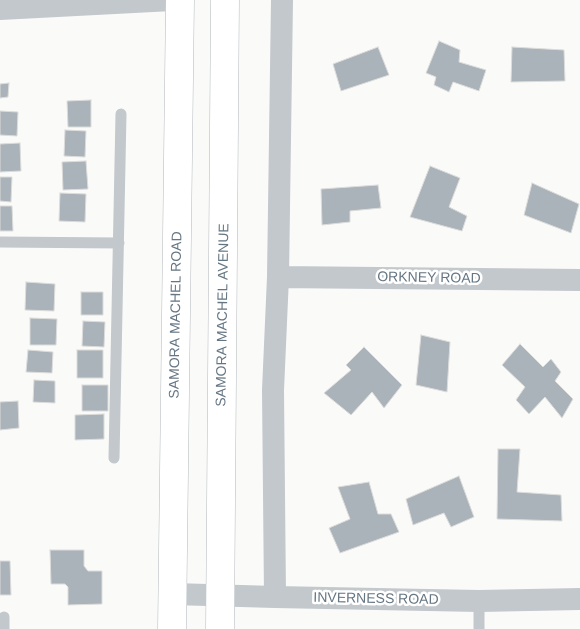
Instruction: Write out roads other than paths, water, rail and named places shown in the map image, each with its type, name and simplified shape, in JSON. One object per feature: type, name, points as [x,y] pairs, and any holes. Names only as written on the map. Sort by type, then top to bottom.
[{"type":"highway","name":"SAMORA MACHEL ROAD","points":[[172,629],[180,0]]},
{"type":"highway","name":"SAMORA MACHEL AVENUE","points":[[220,629],[225,0]]},
{"type":"street","points":[[0,9],[172,0]]},
{"type":"street","points":[[276,597],[273,390],[278,277],[282,0]]},
{"type":"street","name":"ORKNEY ROAD","points":[[278,277],[580,280]]},
{"type":"street","name":"INVERNESS ROAD","points":[[173,594],[479,601],[580,599]]},
{"type":"lane","points":[[114,458],[122,114]]},
{"type":"lane","points":[[0,242],[119,243]]},
{"type":"lane","points":[[479,601],[479,629]]}]
